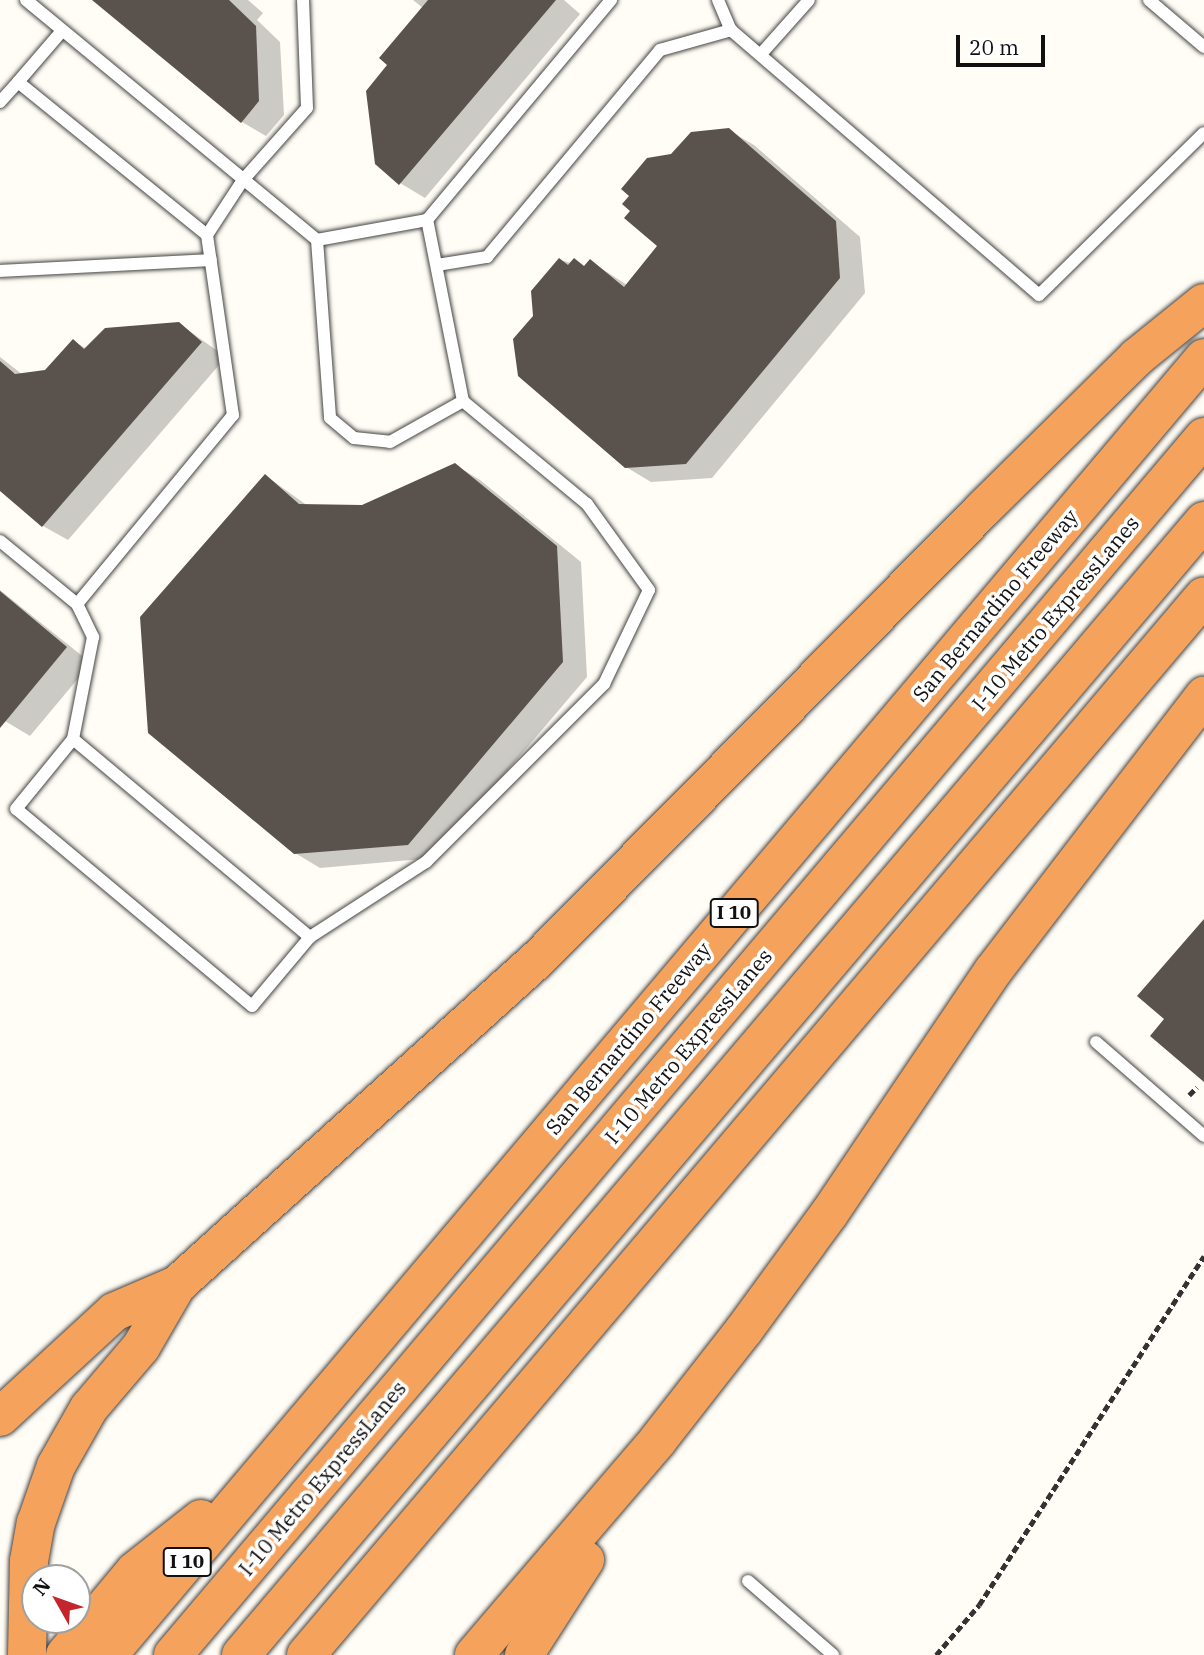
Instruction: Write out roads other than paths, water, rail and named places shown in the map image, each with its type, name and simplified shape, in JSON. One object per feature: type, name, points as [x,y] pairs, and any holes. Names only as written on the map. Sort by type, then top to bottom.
[{"type":"highway","points":[[27,1653],[29,1561],[36,1523],[56,1466],[89,1408],[141,1347],[177,1285],[537,960],[1040,452],[1137,357],[1204,303]]},
{"type":"highway","name":"San Bernardino Freeway","points":[[108,1655],[1204,358]]},
{"type":"highway","name":"I-10 Metro ExpressLanes","points":[[173,1655],[1204,437]]},
{"type":"highway","points":[[241,1655],[1204,521]]},
{"type":"highway","points":[[306,1655],[1204,596]]},
{"type":"highway","points":[[474,1655],[659,1440],[829,1214],[993,971],[1204,696]]},
{"type":"highway","points":[[0,1417],[114,1312],[177,1285]]},
{"type":"highway","points":[[524,1655],[576,1571],[618,1517],[659,1440]]},
{"type":"highway","points":[[65,1655],[135,1572],[266,1468]]},
{"type":"lane","points":[[26,0],[61,32],[317,240],[330,418],[354,438],[390,442],[463,401]]},
{"type":"lane","points":[[207,235],[243,180],[307,108],[303,0]]},
{"type":"lane","points":[[317,240],[427,220],[611,0]]},
{"type":"lane","points":[[718,0],[731,30],[1040,295],[1204,133]]},
{"type":"lane","points":[[761,54],[809,0]]},
{"type":"lane","points":[[1149,0],[1204,47]]},
{"type":"lane","points":[[437,265],[487,257],[660,50],[731,30]]},
{"type":"lane","points":[[0,102],[61,32]]},
{"type":"lane","points":[[18,82],[207,235],[233,415],[77,604]]},
{"type":"lane","points":[[0,541],[77,604],[93,637],[73,739],[16,809],[252,1006],[310,937],[426,862],[604,684],[649,590],[587,504],[463,401],[427,220]]},
{"type":"lane","points":[[0,271],[211,260]]},
{"type":"lane","points":[[73,739],[310,937]]},
{"type":"lane","points":[[1096,1042],[1204,1136]]},
{"type":"lane","points":[[748,1581],[833,1655]]}]
